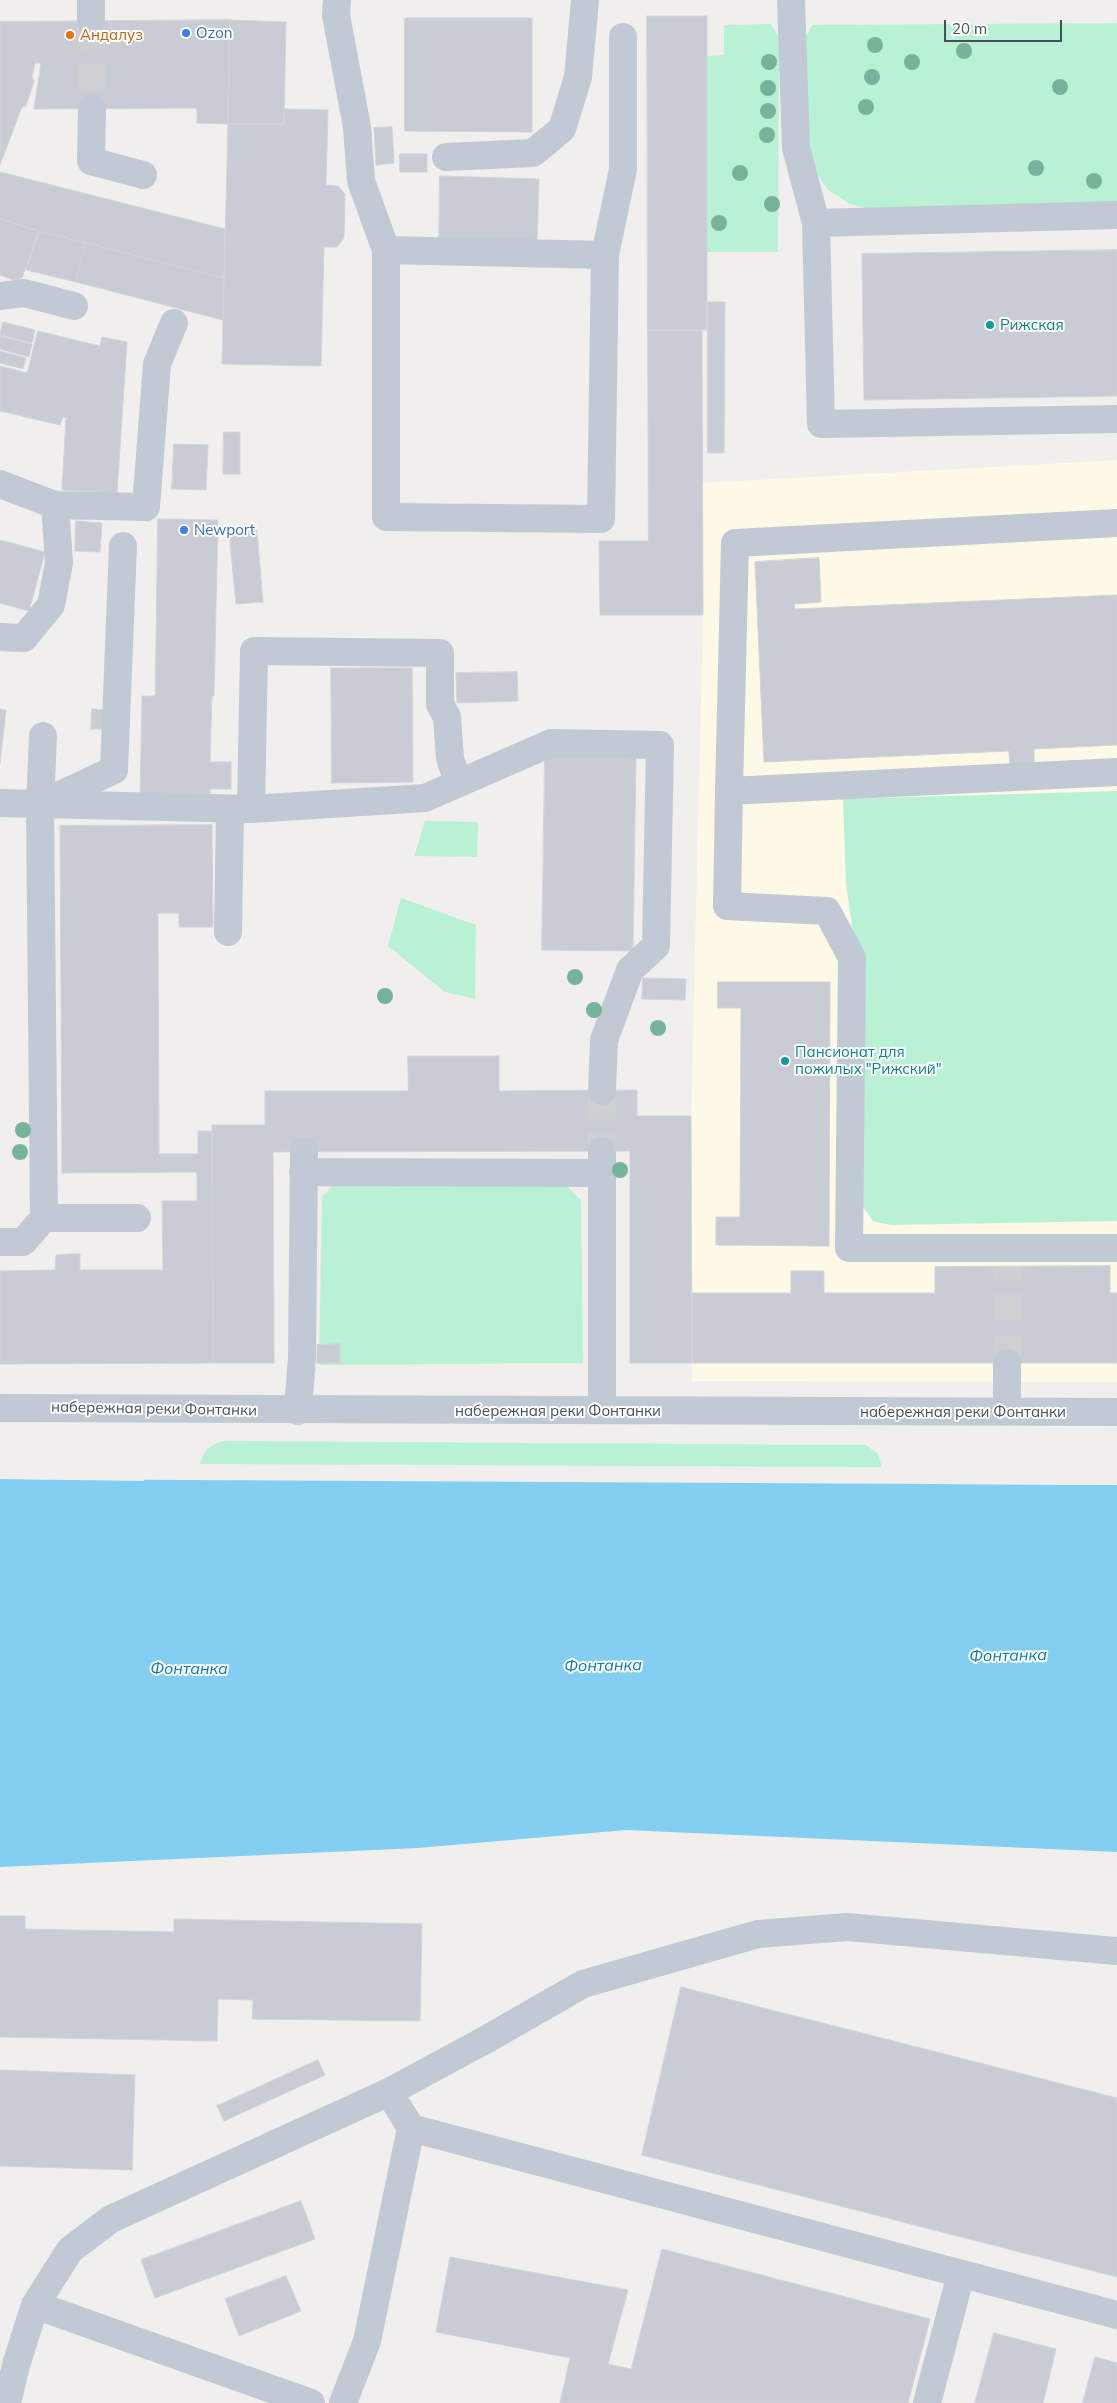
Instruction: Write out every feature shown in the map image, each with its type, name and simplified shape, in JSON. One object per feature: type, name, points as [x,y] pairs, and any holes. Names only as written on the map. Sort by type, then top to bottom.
[{"type":"street","points":[[337,0],[336,15],[357,127],[360,181],[386,250],[386,517],[601,519],[605,255],[623,169],[623,37]]},
{"type":"street","points":[[446,157],[533,153],[562,129],[578,77],[585,0]]},
{"type":"street","points":[[791,0],[796,148],[816,223],[821,424],[1117,419]]},
{"type":"street","points":[[92,108],[91,161],[144,175]]},
{"type":"street","points":[[816,223],[1117,215]]},
{"type":"street","points":[[386,250],[605,255]]},
{"type":"street","points":[[0,296],[24,293],[74,306]]},
{"type":"street","points":[[0,484],[55,505],[146,507],[156,364],[174,323]]},
{"type":"street","points":[[0,638],[24,638],[51,605],[58,563],[55,505]]},
{"type":"street","points":[[1117,523],[735,542],[727,906],[828,911],[852,958],[849,1248],[1007,1258],[1117,1248]]},
{"type":"street","points":[[40,805],[114,770],[123,546]]},
{"type":"street","points":[[228,932],[241,809],[254,651],[440,653],[440,704],[446,717],[450,758],[458,784]]},
{"type":"street","points":[[0,1242],[23,1242],[44,1218],[40,805],[43,736]]},
{"type":"street","points":[[0,803],[241,809],[426,798],[551,743],[660,745],[656,946],[630,970],[604,1040],[602,1091]]},
{"type":"street","points":[[729,791],[1117,772]]},
{"type":"street","points":[[298,1411],[302,1358],[304,1162],[602,1162],[602,1410]]},
{"type":"street","points":[[44,1218],[137,1218]]},
{"type":"street","points":[[1007,1363],[1007,1412]]},
{"type":"street","name":"набережная реки Фонтанки","points":[[0,1408],[298,1411],[1117,1412]]},
{"type":"street","points":[[7,2403],[16,2365],[35,2305],[70,2250],[111,2219],[388,2092],[488,2039],[583,1984],[758,1934],[847,1927],[1117,1951]]},
{"type":"street","points":[[388,2092],[411,2128],[1117,2315]]},
{"type":"street","points":[[343,2403],[367,2341],[411,2128]]},
{"type":"street","points":[[927,2403],[961,2274]]},
{"type":"street","points":[[35,2305],[311,2403]]},
{"type":"shaded area","points":[[1117,460],[1117,1382],[692,1381],[691,1116],[703,615],[702,483]]},
{"type":"green space","points":[[1117,23],[1117,204],[874,210],[850,204],[828,190],[809,162],[805,38],[812,25]]},
{"type":"green space","points":[[771,24],[779,38],[778,252],[707,252],[707,56],[724,55],[724,25]]},
{"type":"green space","points":[[1117,791],[1117,1221],[891,1225],[873,1221],[863,1207],[861,988],[846,884],[843,799]]},
{"type":"green space","points":[[425,821],[478,822],[477,857],[414,856]]},
{"type":"green space","points":[[401,898],[476,925],[475,999],[445,992],[388,946]]},
{"type":"green space","points":[[336,1182],[566,1185],[581,1200],[583,1363],[319,1365],[322,1197]]},
{"type":"green space","points":[[224,1441],[866,1445],[878,1454],[882,1467],[200,1464],[203,1455],[208,1449]]},
{"type":"water","name":"Фонтанка","points":[[0,1479],[1117,1485],[1117,1852],[626,1830],[418,1848],[0,1867]]},
{"type":"pier","points":[[0,1477],[144,1478],[144,1481],[0,1479]]},
{"type":"pier","points":[[946,1482],[1117,1482],[1117,1485],[946,1484]]},
{"type":"building","points":[[647,16],[707,16],[707,330],[648,330]]},
{"type":"building","points":[[405,18],[532,18],[532,132],[405,131]]},
{"type":"building","points":[[230,20],[228,124],[197,123],[197,108],[34,109],[41,63],[35,63],[32,77],[34,81],[26,106],[22,107],[0,165],[0,22]]},
{"type":"building","points":[[230,20],[286,22],[284,124],[228,124]]},
{"type":"building","points":[[284,109],[328,110],[326,185],[338,186],[345,194],[344,238],[337,247],[324,247],[321,366],[222,364],[228,124],[284,124]]},
{"type":"building","points":[[392,127],[394,163],[376,165],[374,128]]},
{"type":"building","points":[[400,154],[427,154],[427,172],[400,172]]},
{"type":"building","points":[[0,172],[225,229],[224,278],[39,231],[0,219]]},
{"type":"building","points":[[440,176],[539,179],[537,242],[439,240]]},
{"type":"building","points":[[0,219],[39,231],[22,278],[14,280],[0,275]]},
{"type":"building","points":[[39,231],[86,243],[76,282],[26,270]]},
{"type":"building","points":[[86,243],[224,278],[223,320],[76,282]]},
{"type":"building","name":"Рижская","points":[[1117,250],[1117,396],[864,400],[862,254]]},
{"type":"building","points":[[708,302],[725,302],[724,453],[708,453]]},
{"type":"building","points":[[3,322],[35,330],[32,343],[0,335]]},
{"type":"building","points":[[648,330],[702,330],[703,615],[600,615],[599,541],[648,541]]},
{"type":"building","points":[[38,331],[100,346],[102,337],[127,342],[117,493],[62,490],[66,417],[63,417],[60,425],[0,411],[0,366],[27,373]]},
{"type":"building","points":[[0,336],[32,344],[29,357],[0,349]]},
{"type":"building","points":[[0,351],[26,358],[23,369],[0,363]]},
{"type":"building","points":[[224,432],[240,432],[240,474],[223,474]]},
{"type":"building","points":[[174,444],[208,445],[206,490],[172,489]]},
{"type":"building","points":[[158,519],[218,520],[214,696],[212,696],[210,762],[231,762],[231,789],[210,789],[210,798],[140,796],[142,696],[155,696]]},
{"type":"building","points":[[76,521],[102,523],[100,552],[75,551]]},
{"type":"building","points":[[257,531],[263,602],[236,604],[229,533]]},
{"type":"building","points":[[0,540],[45,552],[29,611],[0,603]]},
{"type":"building","points":[[819,558],[821,602],[794,604],[795,609],[1117,595],[1117,745],[1034,749],[1034,766],[1010,768],[1009,751],[764,762],[755,562]]},
{"type":"building","points":[[331,668],[412,668],[413,782],[332,783]]},
{"type":"building","points":[[517,672],[518,701],[457,703],[456,673]]},
{"type":"building","points":[[0,709],[6,710],[0,763]]},
{"type":"building","points":[[92,709],[106,710],[105,729],[91,729]]},
{"type":"building","points":[[545,754],[636,756],[633,951],[542,950]]},
{"type":"building","points":[[212,825],[213,927],[179,927],[179,913],[158,913],[159,1154],[198,1154],[198,1131],[212,1131],[213,1363],[0,1364],[0,1271],[55,1270],[56,1255],[69,1254],[80,1254],[80,1270],[163,1270],[162,1201],[197,1201],[197,1172],[62,1173],[60,826]]},
{"type":"building","points":[[643,978],[686,979],[685,1000],[642,999]]},
{"type":"building","name":"Пансионат для пожилых \"Рижский\"","points":[[718,982],[830,982],[829,1246],[716,1245],[716,1217],[740,1217],[741,1008],[718,1008]]},
{"type":"building","points":[[408,1056],[499,1056],[499,1091],[637,1090],[637,1116],[691,1116],[692,1363],[630,1363],[630,1151],[273,1152],[274,1363],[213,1363],[212,1125],[265,1125],[265,1091],[408,1091]]},
{"type":"building","points":[[1110,1266],[1110,1293],[1117,1293],[1117,1363],[692,1363],[692,1293],[791,1293],[791,1271],[824,1271],[824,1293],[935,1293],[935,1267]]},
{"type":"building","points":[[340,1344],[340,1363],[317,1363],[317,1345]]},
{"type":"building","points":[[0,1916],[25,1916],[25,1929],[174,1932],[174,1919],[422,1924],[420,2021],[252,2019],[253,2000],[218,1999],[217,2041],[0,2037]]},
{"type":"building","points":[[681,1987],[1117,2098],[1117,2277],[642,2155]]},
{"type":"building","points":[[318,2060],[325,2075],[224,2121],[217,2106]]},
{"type":"building","points":[[0,2070],[135,2075],[132,2170],[0,2166]]},
{"type":"building","points":[[301,2201],[315,2239],[155,2298],[141,2260]]},
{"type":"building","points":[[662,2249],[930,2319],[908,2403],[560,2403],[570,2358],[436,2332],[450,2257],[628,2290],[608,2364],[631,2369]]},
{"type":"building","points":[[286,2276],[301,2311],[239,2336],[225,2299]]},
{"type":"building","points":[[994,2333],[1056,2349],[1043,2403],[975,2403]]},
{"type":"building","points":[[1095,2357],[1117,2363],[1117,2403],[1083,2403]]},
{"type":"tunnel","points":[[91,21],[92,108]]},
{"type":"tunnel","points":[[602,1091],[602,1151]]},
{"type":"tunnel","points":[[1007,1267],[1007,1363]]},
{"type":"place","name":"Ozon","points":[[186,33]]},
{"type":"place","name":"Андалуз","points":[[70,35]]},
{"type":"place","name":"Рижская","points":[[990,325]]},
{"type":"place","name":"Newport","points":[[184,530]]},
{"type":"place","name":"Пансионат для пожилых \"Рижский\"","points":[[785,1061]]}]
